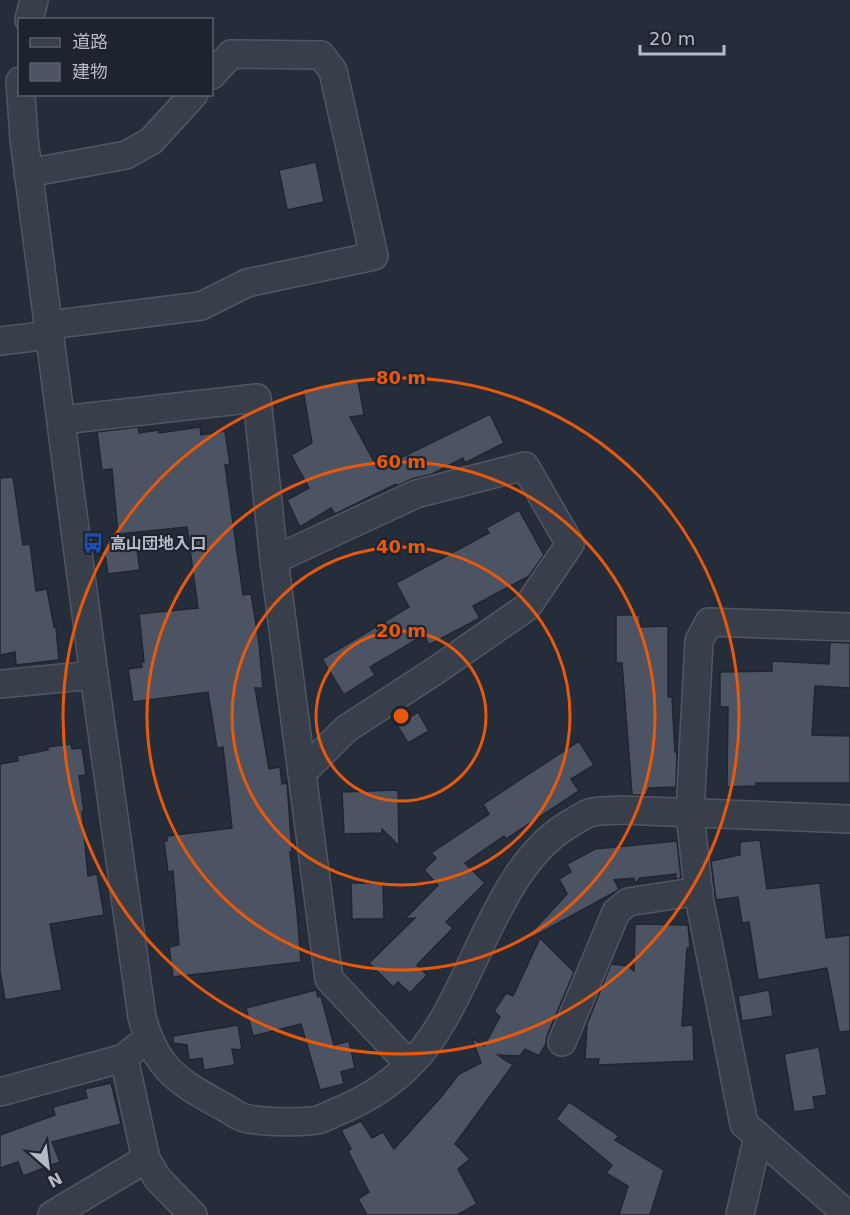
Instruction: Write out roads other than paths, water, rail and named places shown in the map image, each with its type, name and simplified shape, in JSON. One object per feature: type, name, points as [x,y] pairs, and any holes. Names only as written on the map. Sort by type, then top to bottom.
[{"type":"street","points":[[29,18],[34,0]]},
{"type":"street","points":[[0,341],[50,330],[201,306],[247,282],[374,256],[333,71],[321,55],[231,54],[213,74]]},
{"type":"street","points":[[18,96],[12,141],[28,173],[142,1017],[148,1039],[167,1069],[184,1084],[243,1118],[286,1122],[317,1120],[347,1108],[381,1090],[422,1052],[457,997],[509,890],[525,867],[565,826],[589,813],[621,810],[850,819]]},
{"type":"street","points":[[28,173],[126,154],[151,141],[192,96]]},
{"type":"street","points":[[62,420],[256,398],[274,560],[329,979],[409,1064]]},
{"type":"street","points":[[274,560],[416,494],[525,466],[570,544],[527,608],[346,729],[303,772]]},
{"type":"street","points":[[848,1215],[744,1124],[699,891],[690,813],[699,641],[709,622],[850,627]]},
{"type":"street","points":[[0,684],[94,675]]},
{"type":"street","points":[[562,1042],[616,912],[628,902],[699,891]]},
{"type":"street","points":[[0,1092],[124,1058],[148,1039]]},
{"type":"street","points":[[124,1058],[146,1160],[157,1178],[193,1215]]},
{"type":"street","points":[[740,1215],[758,1136]]},
{"type":"street","points":[[69,1211],[146,1160]]},
{"type":"place","name":"高山団地入口","points":[[93,543]]}]
